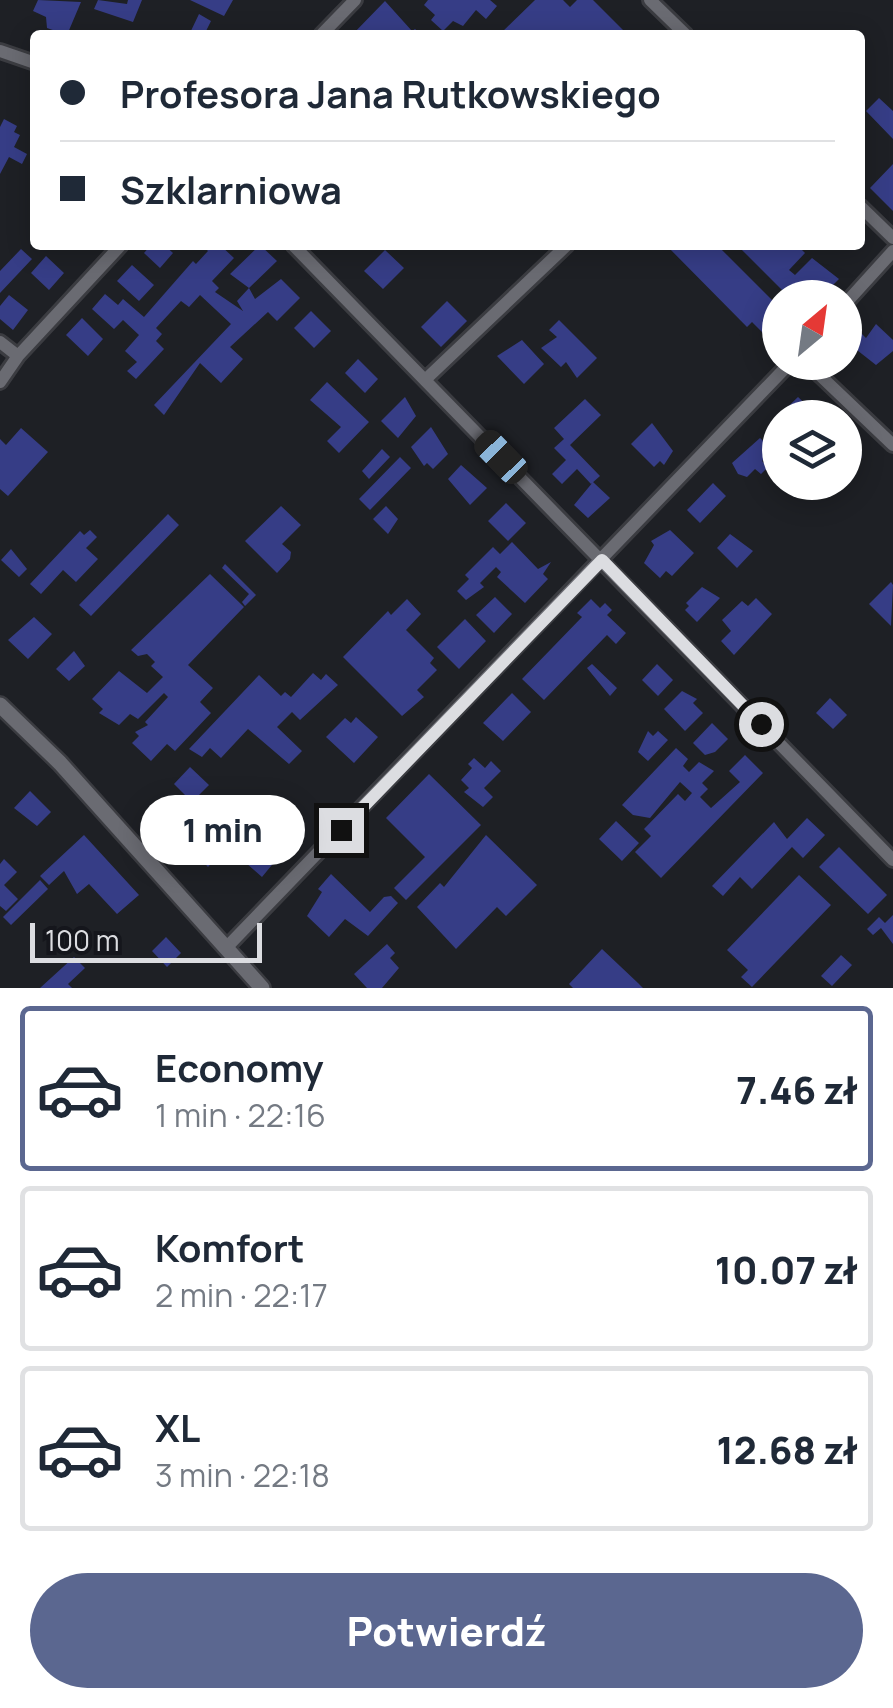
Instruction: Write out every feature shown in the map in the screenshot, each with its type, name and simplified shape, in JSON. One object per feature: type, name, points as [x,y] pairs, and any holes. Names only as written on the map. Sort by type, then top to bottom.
[{"type":"street","points":[[326,30],[355,0]]},
{"type":"street","points":[[650,0],[681,30]]},
{"type":"street","points":[[0,51],[30,61]]},
{"type":"street","points":[[865,211],[893,238]]},
{"type":"street","points":[[0,382],[18,356],[116,250]]},
{"type":"street","points":[[298,250],[893,860]]},
{"type":"street","points":[[425,380],[561,250]]},
{"type":"street","points":[[862,285],[893,251]]},
{"type":"street","points":[[0,342],[18,356]]},
{"type":"street","points":[[226,948],[774,380]]},
{"type":"street","points":[[825,380],[893,444]]},
{"type":"street","points":[[0,705],[60,764],[262,988]]},
{"type":"building","points":[[38,0],[81,2],[69,30],[47,28],[46,17],[33,11]]},
{"type":"building","points":[[98,0],[127,4],[128,0],[142,0],[133,22],[94,9]]},
{"type":"building","points":[[190,0],[233,0],[224,16]]},
{"type":"building","points":[[428,0],[490,0],[497,6],[486,19],[476,10],[463,26],[453,21],[442,30],[431,20],[435,15],[424,5]]},
{"type":"building","points":[[535,0],[563,0],[570,7],[577,0],[593,0],[623,30],[504,30]]},
{"type":"building","points":[[385,1],[411,30],[357,30]]},
{"type":"building","points":[[199,14],[211,21],[206,30],[191,30]]},
{"type":"building","points":[[879,98],[893,111],[893,139],[866,111]]},
{"type":"building","points":[[4,119],[17,126],[14,132],[20,135],[14,147],[27,154],[22,164],[9,157],[0,174],[0,127]]},
{"type":"building","points":[[893,164],[893,211],[870,188]]},
{"type":"building","points":[[21,249],[32,259],[0,293],[0,271]]},
{"type":"building","points":[[170,250],[173,253],[160,268],[144,253]]},
{"type":"building","points":[[225,250],[234,258],[212,281],[219,288],[215,292],[243,311],[237,301],[249,288],[255,299],[281,279],[300,298],[277,321],[268,312],[230,347],[243,359],[221,383],[200,363],[164,415],[154,405],[231,324],[200,295],[189,307],[181,301],[156,328],[162,334],[156,341],[164,349],[136,379],[127,371],[137,362],[125,351],[139,335],[123,320],[114,329],[92,309],[105,294],[118,305],[123,299],[144,317],[193,261],[196,264],[208,251]]},
{"type":"building","points":[[255,250],[265,250],[277,261],[249,288],[230,274]]},
{"type":"building","points":[[385,250],[404,268],[383,289],[364,271]]},
{"type":"building","points":[[671,250],[722,250],[762,290],[762,332],[752,322],[747,327]]},
{"type":"building","points":[[742,250],[802,250],[805,253],[789,270],[795,275],[812,258],[839,279],[772,280]]},
{"type":"building","points":[[46,256],[64,273],[49,290],[31,273]]},
{"type":"building","points":[[132,265],[154,285],[139,301],[117,281]]},
{"type":"building","points":[[9,295],[28,310],[13,330],[0,319],[0,306]]},
{"type":"building","points":[[447,301],[467,321],[441,347],[421,327]]},
{"type":"building","points":[[311,311],[331,331],[314,348],[294,328]]},
{"type":"building","points":[[82,318],[103,339],[88,356],[66,335]]},
{"type":"building","points":[[559,320],[597,358],[577,378],[566,362],[561,367],[541,348],[557,337],[549,330]]},
{"type":"building","points":[[876,324],[893,340],[893,351],[876,365],[862,354],[862,334],[866,338]]},
{"type":"building","points":[[522,340],[544,364],[524,384],[497,356]]},
{"type":"building","points":[[358,359],[378,379],[365,393],[345,373]]},
{"type":"building","points":[[327,382],[369,422],[339,453],[327,441],[341,427],[310,400]]},
{"type":"building","points":[[405,397],[416,416],[398,438],[381,421]]},
{"type":"building","points":[[585,399],[601,415],[570,445],[600,476],[591,484],[577,469],[562,484],[552,474],[566,460],[554,448],[564,439],[554,428]]},
{"type":"building","points":[[652,423],[673,451],[664,465],[660,461],[654,467],[631,444]]},
{"type":"building","points":[[431,427],[448,454],[433,469],[427,463],[424,466],[411,447]]},
{"type":"building","points":[[21,428],[48,452],[8,496],[0,489],[0,439],[6,445]]},
{"type":"building","points":[[762,440],[761,474],[755,469],[747,477],[738,474],[732,463]]},
{"type":"building","points":[[382,449],[390,457],[369,479],[362,471]]},
{"type":"building","points":[[400,457],[411,468],[370,510],[359,499]]},
{"type":"building","points":[[461,465],[487,488],[470,505],[448,479]]},
{"type":"building","points":[[593,482],[610,498],[588,518],[574,505]]},
{"type":"building","points":[[713,483],[726,496],[700,523],[687,510]]},
{"type":"building","points":[[506,503],[526,523],[508,541],[488,521]]},
{"type":"building","points":[[281,506],[301,525],[282,544],[291,552],[290,559],[277,573],[245,541]]},
{"type":"building","points":[[386,506],[398,519],[388,534],[373,519]]},
{"type":"building","points":[[168,514],[179,525],[91,616],[79,605]]},
{"type":"building","points":[[90,530],[97,537],[86,548],[98,559],[76,582],[63,570],[41,594],[30,584],[80,531],[84,535]]},
{"type":"building","points":[[670,530],[694,553],[672,576],[666,571],[660,578],[644,563],[654,545],[651,541]]},
{"type":"building","points":[[730,534],[753,551],[737,568],[717,548]]},
{"type":"building","points":[[512,542],[538,569],[551,562],[543,574],[548,579],[525,603],[497,577],[501,572],[496,567],[480,583],[484,587],[466,600],[457,591],[469,579],[465,575],[493,547],[500,554]]},
{"type":"building","points":[[11,549],[27,569],[19,577],[1,560]]},
{"type":"building","points":[[225,564],[256,595],[245,606],[242,602],[249,594],[222,568]]},
{"type":"building","points":[[210,574],[244,607],[188,665],[213,688],[200,702],[211,713],[175,751],[167,744],[151,761],[132,743],[139,736],[135,732],[148,725],[145,722],[168,697],[164,693],[138,719],[130,714],[119,725],[99,713],[103,709],[92,699],[119,671],[147,693],[163,677],[151,666],[155,662],[147,654],[138,656],[131,650]]},
{"type":"building","points":[[891,582],[893,585],[891,626],[869,604]]},
{"type":"building","points":[[702,587],[720,598],[697,622],[685,610],[689,606],[686,603]]},
{"type":"building","points":[[495,597],[512,614],[494,633],[476,615]]},
{"type":"building","points":[[756,598],[772,614],[734,655],[721,641],[731,631],[722,620],[742,601],[748,606]]},
{"type":"building","points":[[407,599],[421,614],[406,630],[434,658],[430,663],[437,670],[417,690],[424,697],[402,716],[343,657],[388,611],[391,615]]},
{"type":"building","points":[[591,599],[600,608],[605,603],[612,610],[607,615],[626,633],[616,644],[607,635],[544,700],[522,679],[582,617],[577,613]]},
{"type":"building","points":[[34,617],[52,634],[28,659],[8,640]]},
{"type":"building","points":[[465,619],[486,641],[459,669],[437,647]]},
{"type":"building","points":[[74,651],[85,666],[69,681],[56,669]]},
{"type":"building","points":[[592,664],[617,688],[610,696],[587,668]]},
{"type":"building","points":[[657,664],[673,680],[658,696],[642,680]]},
{"type":"building","points":[[313,673],[321,680],[326,674],[338,685],[300,720],[292,712],[277,727],[302,751],[289,764],[248,729],[221,758],[210,748],[202,757],[189,749],[259,675],[281,696],[285,692],[291,697]]},
{"type":"building","points":[[682,691],[697,699],[693,703],[703,713],[685,731],[664,709]]},
{"type":"building","points":[[512,693],[531,712],[503,741],[483,723]]},
{"type":"building","points":[[830,698],[847,715],[833,729],[816,713]]},
{"type":"building","points":[[356,717],[378,737],[354,763],[326,737],[345,718],[351,723]]},
{"type":"building","points":[[712,723],[728,739],[715,752],[705,755],[693,743]]},
{"type":"building","points":[[648,731],[653,736],[658,731],[668,740],[648,761],[638,752]]},
{"type":"building","points":[[676,748],[688,759],[683,766],[689,772],[699,762],[714,771],[702,783],[708,789],[700,797],[711,808],[740,782],[729,771],[745,755],[763,773],[661,878],[635,852],[651,836],[644,829],[678,794],[685,801],[692,793],[680,782],[650,818],[633,815],[622,805]]},
{"type":"building","points":[[474,758],[485,768],[491,761],[501,771],[484,788],[493,797],[483,807],[464,792],[469,788],[461,780],[472,768],[468,764]]},
{"type":"building","points":[[190,767],[209,785],[192,802],[174,784]]},
{"type":"building","points":[[429,774],[481,825],[406,900],[394,888],[425,857],[386,818]]},
{"type":"building","points":[[30,791],[51,812],[37,826],[14,808]]},
{"type":"building","points":[[222,811],[242,829],[208,867],[184,841],[196,828],[201,833]]},
{"type":"building","points":[[807,818],[825,835],[803,858],[792,847],[752,889],[740,877],[723,896],[712,886],[774,822],[787,839]]},
{"type":"building","points":[[616,821],[639,843],[622,861],[599,839]]},
{"type":"building","points":[[84,835],[139,895],[117,914],[89,884],[77,894],[64,871],[49,885],[40,876]]},
{"type":"building","points":[[486,835],[537,885],[506,916],[497,907],[456,949],[417,907],[440,883],[444,887]]},
{"type":"building","points":[[254,840],[276,860],[262,877],[238,856]]},
{"type":"building","points":[[839,847],[887,895],[868,914],[819,867]]},
{"type":"building","points":[[4,859],[17,872],[4,885],[18,899],[6,911],[0,906],[0,864]]},
{"type":"building","points":[[331,874],[370,912],[384,897],[391,896],[398,903],[368,936],[345,919],[329,937],[307,916],[322,892],[318,889]]},
{"type":"building","points":[[799,875],[831,905],[752,987],[741,977],[748,970],[727,950]]},
{"type":"building","points":[[40,880],[48,889],[11,925],[3,917]]},
{"type":"building","points":[[893,915],[893,944],[881,928],[873,935],[867,929],[879,917],[885,923]]},
{"type":"building","points":[[166,937],[181,953],[167,967],[152,951]]},
{"type":"building","points":[[387,944],[395,953],[390,958],[399,968],[382,988],[367,988],[354,974]]},
{"type":"building","points":[[602,949],[643,988],[573,988],[569,984]]},
{"type":"building","points":[[841,955],[852,965],[832,986],[821,976]]},
{"type":"building","points":[[74,957],[85,968],[68,984],[72,988],[40,988]]},
{"type":"route","points":[[341,830],[602,560],[761,724]]}]
